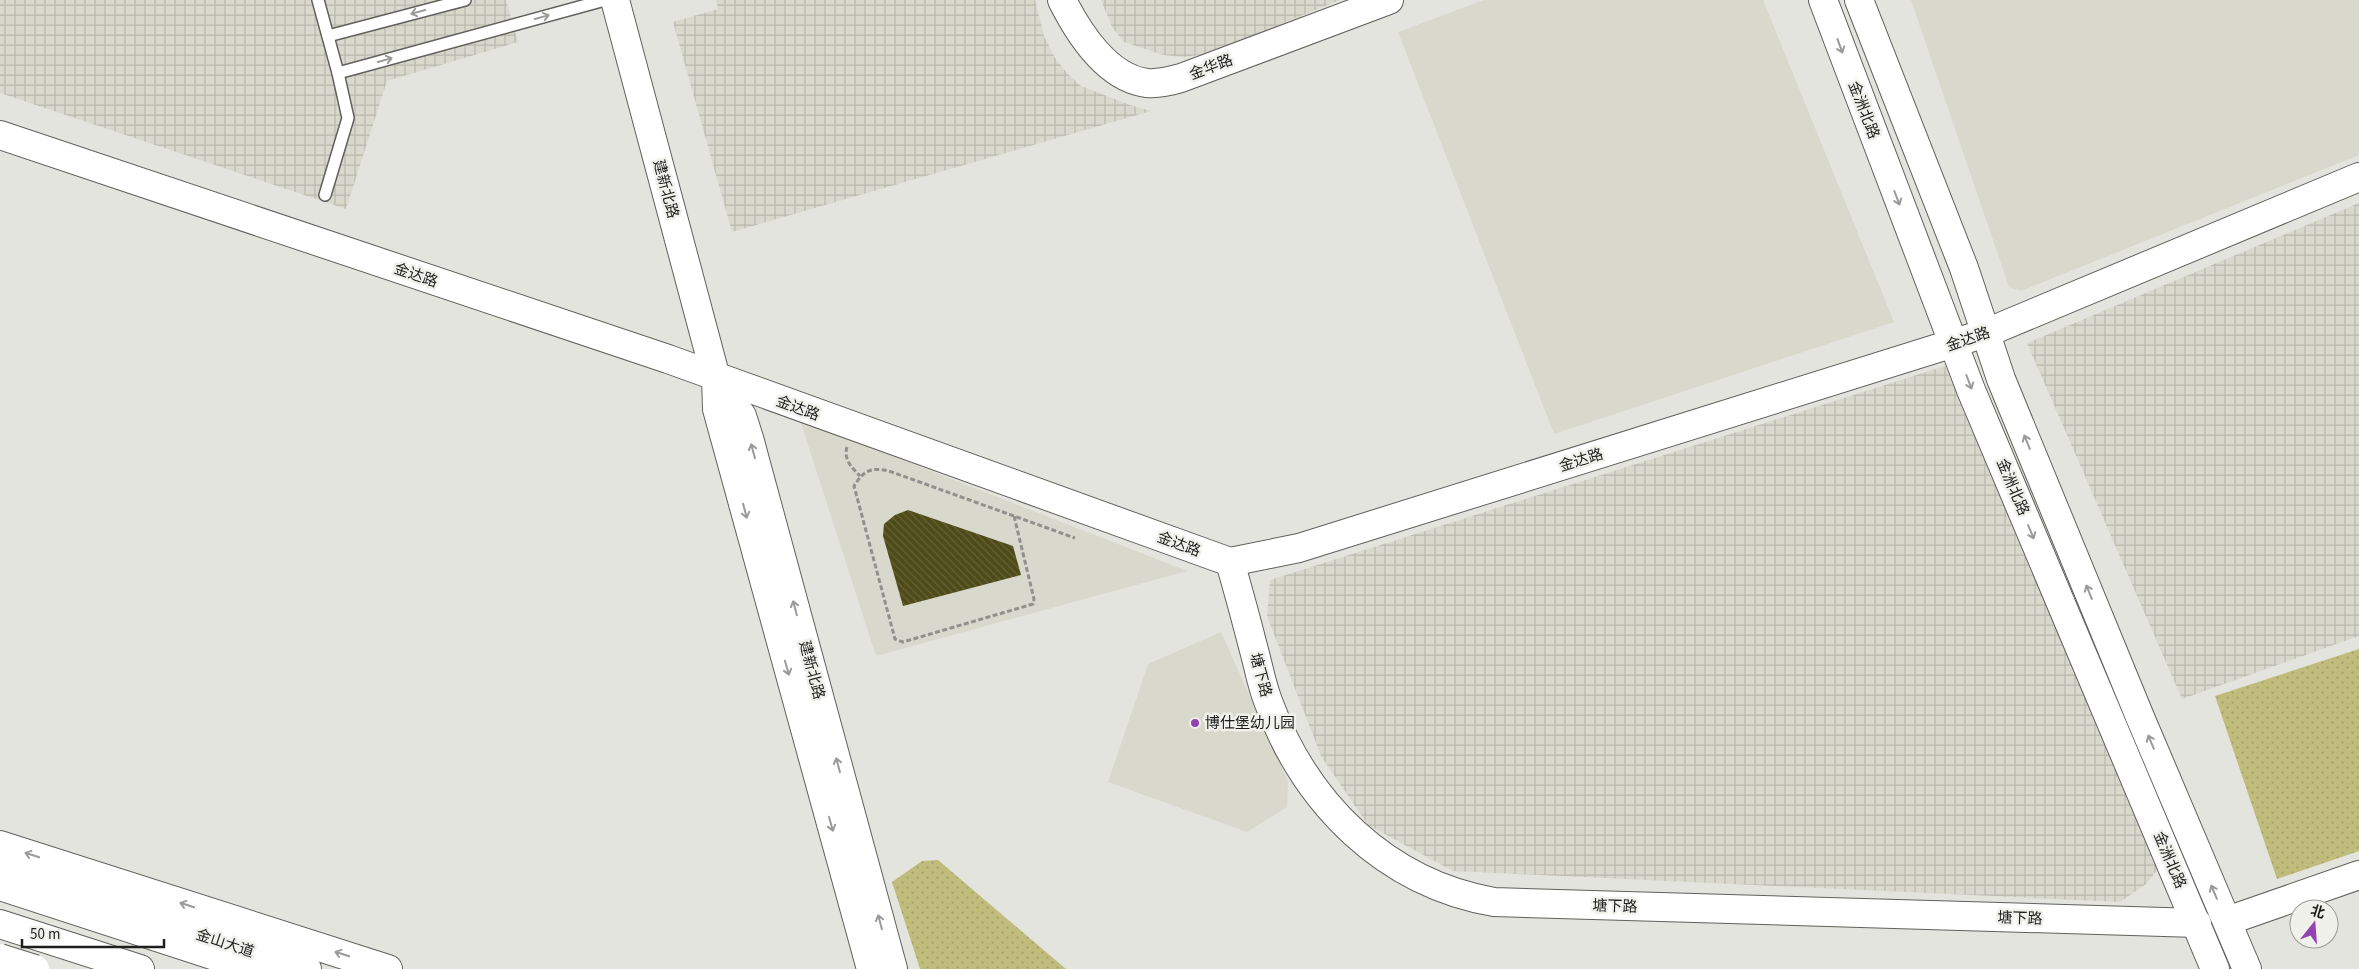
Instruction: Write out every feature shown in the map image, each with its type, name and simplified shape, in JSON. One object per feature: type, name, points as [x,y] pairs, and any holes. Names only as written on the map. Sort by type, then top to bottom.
[{"type":"main road","name":"建新北路","points":[[615,0],[716,378],[717,409],[871,969]]},
{"type":"main road","name":"金华路","points":[[1062,0],[1080,32],[1108,64],[1127,76],[1146,83],[1162,83],[1182,78],[1389,0]]},
{"type":"main road","name":"金洲北路","points":[[1823,0],[1954,344],[2215,969]]},
{"type":"main road","name":"金洲北路","points":[[1859,0],[1964,268],[2005,388],[2247,969]]},
{"type":"main road","name":"金达路","points":[[0,135],[658,356],[1230,562],[1299,548],[1986,334],[2359,178]]},
{"type":"main road","name":"建新北路","points":[[716,378],[742,416],[749,438],[893,969]]},
{"type":"main road","name":"塘下路","points":[[1230,562],[1267,700],[1290,751],[1313,789],[1351,830],[1373,848],[1398,865],[1450,891],[1471,898],[1494,902],[2197,923]]},
{"type":"main road","points":[[0,845],[388,969]]},
{"type":"main road","name":"金山大道","points":[[0,870],[307,969]]},
{"type":"main road","points":[[2227,921],[2359,875]]},
{"type":"main road","points":[[0,886],[255,969]]},
{"type":"main road","points":[[0,924],[140,969]]},
{"type":"main road","points":[[0,930],[120,969]]},
{"type":"main road","points":[[0,958],[35,969]]},
{"type":"lane","points":[[318,0],[347,110],[347,127],[325,195]]},
{"type":"lane","points":[[328,36],[465,0]]},
{"type":"lane","points":[[338,73],[604,0]]},
{"type":"path","points":[[852,427],[845,454],[850,465],[860,476]]},
{"type":"path","points":[[1014,516],[1034,599],[1033,604],[903,642],[895,639],[854,486],[860,476],[876,468],[889,471],[1014,516],[1075,538]]},
{"type":"shaded area","points":[[0,0],[506,0],[518,42],[387,81],[346,209],[0,93]]},
{"type":"shaded area","points":[[716,0],[1035,0],[1044,36],[1055,58],[1067,73],[1081,86],[1151,111],[732,232],[673,22],[718,9]]},
{"type":"shaded area","points":[[1101,0],[1340,0],[1207,54],[1184,57],[1163,55],[1124,42],[1112,27]]},
{"type":"shaded area","points":[[1484,0],[1763,0],[1894,322],[1554,434],[1398,32]]},
{"type":"shaded area","points":[[1911,0],[2359,0],[2359,155],[2021,291],[2009,287]]},
{"type":"shaded area","points":[[2359,203],[2359,636],[2182,699],[2027,343]]},
{"type":"shaded area","points":[[1945,366],[2158,869],[2146,884],[2120,902],[1453,871],[1368,825],[1321,756],[1267,616],[1270,580]]},
{"type":"shaded area","points":[[800,420],[1187,571],[876,656]]},
{"type":"shaded area","name":"博仕堡幼儿园","points":[[1221,632],[1288,781],[1287,807],[1247,832],[1108,782],[1148,664]]},
{"type":"shaded area","points":[[2359,649],[2359,851],[2277,879],[2215,696]]},
{"type":"shaded area","points":[[938,860],[1066,969],[920,969],[892,882],[922,861]]},
{"type":"building","points":[[908,510],[1013,546],[1021,575],[903,606],[883,536],[884,524],[895,515]]},
{"type":"place","name":"博仕堡幼儿园","points":[[1195,723]]}]
